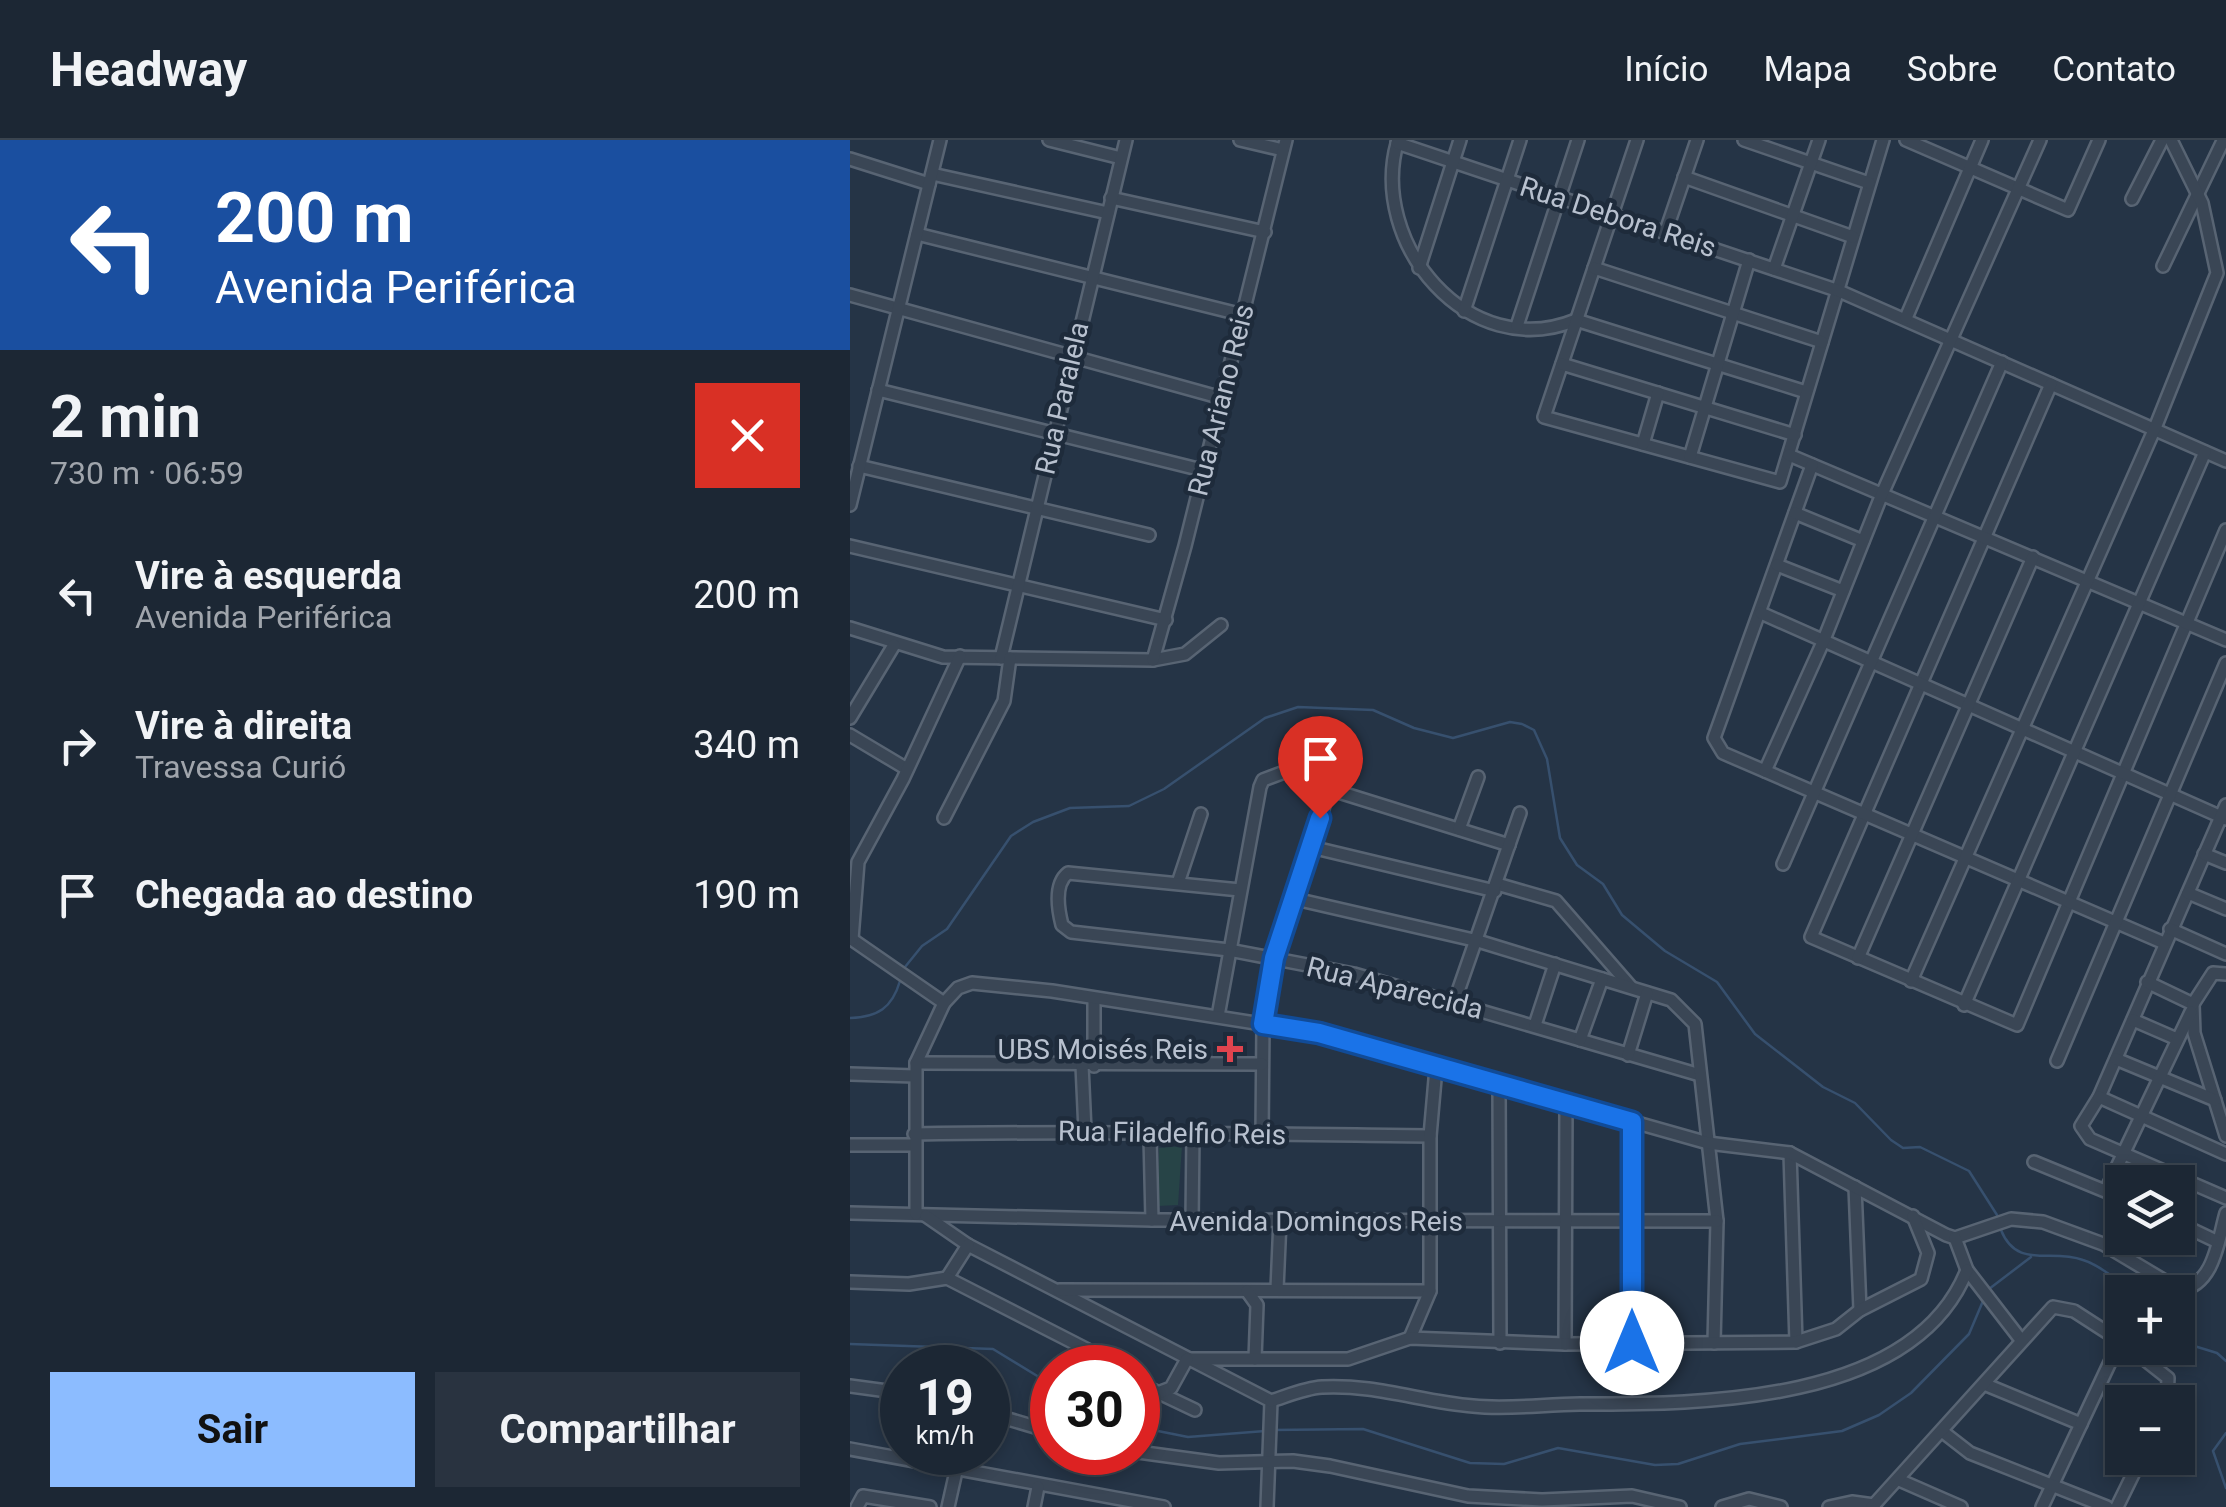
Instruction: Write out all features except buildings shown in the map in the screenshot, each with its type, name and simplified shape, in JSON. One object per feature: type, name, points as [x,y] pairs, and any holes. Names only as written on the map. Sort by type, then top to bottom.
[{"type":"street","points":[[850,505],[940,140]]},
{"type":"street","points":[[1049,140],[1121,158]]},
{"type":"street","name":"Rua Paralela","points":[[944,818],[1004,701],[1006,658],[1035,510],[1126,140]]},
{"type":"street","points":[[1240,140],[1284,145]]},
{"type":"street","points":[[1419,268],[1460,140]]},
{"type":"street","points":[[1464,311],[1520,140]]},
{"type":"street","points":[[1518,326],[1578,140]]},
{"type":"street","points":[[1637,140],[1544,417],[1780,482],[1883,140]]},
{"type":"street","points":[[1666,231],[1697,140]]},
{"type":"street","points":[[1744,140],[1869,184]]},
{"type":"street","points":[[1774,269],[1819,140]]},
{"type":"street","points":[[1906,140],[2068,210],[2099,140]]},
{"type":"street","points":[[1906,318],[1982,140]]},
{"type":"street","points":[[1765,772],[1824,642],[1882,494],[2040,140]]},
{"type":"street","points":[[2132,199],[2162,140]]},
{"type":"street","points":[[2171,140],[2197,192],[2222,271]]},
{"type":"street","points":[[1397,142],[1391,163],[1399,213],[1419,268],[1430,284],[1464,311],[1518,326],[1552,329],[1576,320],[1806,392]]},
{"type":"street","name":"Rua Debora Reis","points":[[1397,142],[1839,291],[2226,461]]},
{"type":"street","points":[[2163,266],[2221,142]]},
{"type":"street","name":"Rua Ariano Reis","points":[[1153,660],[1265,232],[1284,145]]},
{"type":"street","points":[[850,159],[930,179],[1108,212]]},
{"type":"street","points":[[1684,177],[1853,237]]},
{"type":"street","points":[[1111,198],[1265,232]]},
{"type":"street","points":[[917,234],[1243,315]]},
{"type":"street","points":[[1910,981],[2155,428],[2226,255]]},
{"type":"street","points":[[1690,457],[1749,260]]},
{"type":"street","points":[[1594,268],[1822,342]]},
{"type":"street","points":[[850,296],[1222,398]]},
{"type":"street","points":[[1783,864],[2002,362]]},
{"type":"street","points":[[1562,364],[1796,435]]},
{"type":"street","points":[[2051,384],[1811,937],[2016,1025],[2226,530]]},
{"type":"street","points":[[878,390],[1202,470]]},
{"type":"street","points":[[1643,444],[1658,392]]},
{"type":"street","points":[[1964,1005],[2071,750],[2205,452]]},
{"type":"street","points":[[1789,456],[2226,640]]},
{"type":"street","points":[[1812,465],[1714,738],[1723,754],[2164,943]]},
{"type":"street","points":[[859,466],[1149,535]]},
{"type":"street","points":[[1795,513],[1863,542]]},
{"type":"street","points":[[850,546],[1166,620]]},
{"type":"street","points":[[1858,958],[2033,557]]},
{"type":"street","points":[[1777,565],[1843,591]]},
{"type":"street","points":[[1760,614],[2021,730],[2224,813],[2170,929],[2116,1060],[2081,1126],[2090,1139],[2226,1198]]},
{"type":"street","points":[[850,628],[894,645],[960,656],[1153,660],[1185,654],[1220,625]]},
{"type":"street","points":[[850,718],[894,645]]},
{"type":"street","points":[[944,1003],[851,939],[854,873],[960,656]]},
{"type":"street","points":[[2058,1061],[2226,664]]},
{"type":"street","points":[[850,735],[908,769]]},
{"type":"street","points":[[1218,1016],[1263,780],[1287,770],[1296,754],[1310,748],[1334,754],[1338,763],[1274,958],[1263,1024],[1262,1134]]},
{"type":"street","points":[[1459,829],[1478,777]]},
{"type":"street","points":[[1330,785],[1510,845]]},
{"type":"street","points":[[1455,1000],[1520,813]]},
{"type":"street","points":[[1202,814],[1178,884],[1240,890]]},
{"type":"street","points":[[1311,847],[1556,901],[1633,989]]},
{"type":"street","points":[[2204,854],[2226,864]]},
{"type":"street","name":"Rua Aparecida","points":[[1178,884],[1084,874],[1063,876],[1058,912],[1062,925],[1084,934],[1274,958],[1455,1000],[1700,1074]]},
{"type":"street","points":[[2188,893],[2226,909]]},
{"type":"street","points":[[1291,898],[1478,941],[1647,993],[1683,1008],[1696,1030],[1717,1221],[1714,1344]]},
{"type":"street","points":[[2170,929],[2226,954]]},
{"type":"street","points":[[1535,1025],[1555,964]]},
{"type":"street","points":[[2118,1165],[2192,1008],[2220,973]]},
{"type":"street","points":[[1580,1040],[1602,980]]},
{"type":"street","points":[[1967,1270],[1950,1306],[1933,1326],[1875,1364],[1814,1384],[1676,1404],[1476,1407],[1349,1387],[1321,1387],[1271,1401],[968,1245],[921,1215],[914,1140],[915,1069],[944,1003],[958,988],[972,982],[1319,1033],[1708,1143],[1790,1152],[1955,1238],[1967,1270],[2021,1340]]},
{"type":"street","points":[[2147,982],[2192,1008],[2226,1136]]},
{"type":"street","points":[[1628,1054],[1647,993]]},
{"type":"street","points":[[1085,1131],[1094,999]]},
{"type":"street","points":[[2133,1020],[2177,1038]]},
{"type":"street","points":[[2116,1060],[2215,1100]]},
{"type":"street","points":[[850,1074],[915,1069],[1262,1064]]},
{"type":"street","points":[[1410,1338],[1430,1291],[1430,1136],[1436,1068]]},
{"type":"street","points":[[1498,1084],[1500,1343]]},
{"type":"street","points":[[2099,1097],[2226,1154]]},
{"type":"street","points":[[1565,1344],[1566,1104]]},
{"type":"street","points":[[1632,1122],[1632,1343]]},
{"type":"street","name":"Rua Filadelfio Reis","points":[[850,1146],[1085,1131],[1150,1136],[1430,1136]]},
{"type":"street","points":[[1192,1135],[1192,1220]]},
{"type":"street","points":[[1150,1136],[1152,1220]]},
{"type":"street","points":[[1790,1152],[1796,1342]]},
{"type":"street","points":[[2034,1162],[2105,1190]]},
{"type":"street","points":[[1855,1186],[1860,1310]]},
{"type":"street","name":"Avenida Domingos Reis","points":[[850,1213],[1152,1220],[1717,1221]]},
{"type":"street","points":[[1955,1238],[2011,1219],[2043,1222],[2102,1244],[2156,1280],[2180,1290],[2198,1284],[2218,1242],[2226,1213]]},
{"type":"street","points":[[1187,1359],[1348,1359],[1410,1338],[1565,1344],[1796,1342],[1836,1329],[1860,1310],[1921,1279],[1928,1252],[1912,1216]]},
{"type":"street","points":[[1277,1289],[1280,1220]]},
{"type":"street","points":[[2195,1231],[2218,1242]]},
{"type":"street","points":[[946,1278],[968,1245]]},
{"type":"street","points":[[850,1282],[910,1284],[946,1278],[1078,1345]]},
{"type":"street","points":[[1055,1290],[1430,1291]]},
{"type":"street","points":[[1247,1291],[1258,1305],[1255,1359]]},
{"type":"street","points":[[1829,1507],[1852,1502],[1873,1506],[2053,1308],[2062,1306],[2105,1332]]},
{"type":"street","points":[[1160,1392],[1171,1388],[1187,1359]]},
{"type":"street","points":[[2042,1507],[2112,1365]]},
{"type":"street","points":[[2151,1365],[2168,1378],[2168,1385]]},
{"type":"street","points":[[1984,1384],[2080,1424]]},
{"type":"street","points":[[850,1386],[880,1390]]},
{"type":"street","points":[[1160,1394],[1195,1410]]},
{"type":"street","points":[[1267,1507],[1271,1401]]},
{"type":"street","points":[[1943,1432],[1970,1453],[2107,1507]]},
{"type":"street","points":[[850,1448],[880,1453]]},
{"type":"street","points":[[1160,1456],[1196,1462],[1330,1466],[1452,1494],[1541,1504],[1600,1494],[1680,1507]]},
{"type":"street","points":[[948,1507],[955,1475]]},
{"type":"street","points":[[989,1475],[1100,1502],[1164,1507]]},
{"type":"street","points":[[2118,1507],[2133,1475]]},
{"type":"street","points":[[1899,1480],[1960,1507]]},
{"type":"street","points":[[1034,1507],[1038,1487]]},
{"type":"street","points":[[857,1507],[863,1496],[930,1507]]},
{"type":"street","points":[[1722,1507],[1749,1499],[1781,1507]]},
{"type":"green space","points":[[1182,1146],[1178,1205],[1158,1206],[1159,1148]]},
{"type":"waterway","points":[[905,967],[922,946],[947,929],[1011,836],[1033,822],[1070,808],[1129,806],[1164,789],[1265,718],[1298,707],[1373,710],[1414,728],[1453,738],[1510,722],[1522,724],[1534,730],[1547,759],[1560,838],[1577,865],[1603,884],[1622,915],[1665,951],[1717,982],[1755,1034],[1823,1087],[1855,1103],[1891,1140],[1903,1148],[1920,1147],[1969,1171],[1997,1215]]},
{"type":"waterway","points":[[850,1018],[882,1009],[893,998],[900,981]]},
{"type":"waterway","points":[[2001,1230],[2016,1250],[2083,1260],[2110,1275]]},
{"type":"waterway","points":[[1989,1289],[2031,1257]]},
{"type":"waterway","points":[[1272,1430],[1363,1429],[1470,1463],[1504,1464],[1558,1448],[1655,1465],[1678,1464],[1740,1444],[1842,1431],[1879,1415],[1911,1393],[1969,1334],[1983,1301]]},
{"type":"waterway","points":[[850,1344],[993,1349],[1030,1372]]},
{"type":"waterway","points":[[2195,1346],[2217,1353],[2226,1361]]},
{"type":"waterway","points":[[1160,1431],[1188,1437],[1265,1431]]},
{"type":"waterway","points":[[2226,1433],[2213,1451],[2226,1488]]},
{"type":"place","name":"UBS Moisés Reis","points":[[1230,1049]]},
{"type":"route","points":[[1320,818],[1274,958],[1263,1024],[1319,1033],[1632,1122],[1632,1343]]}]
